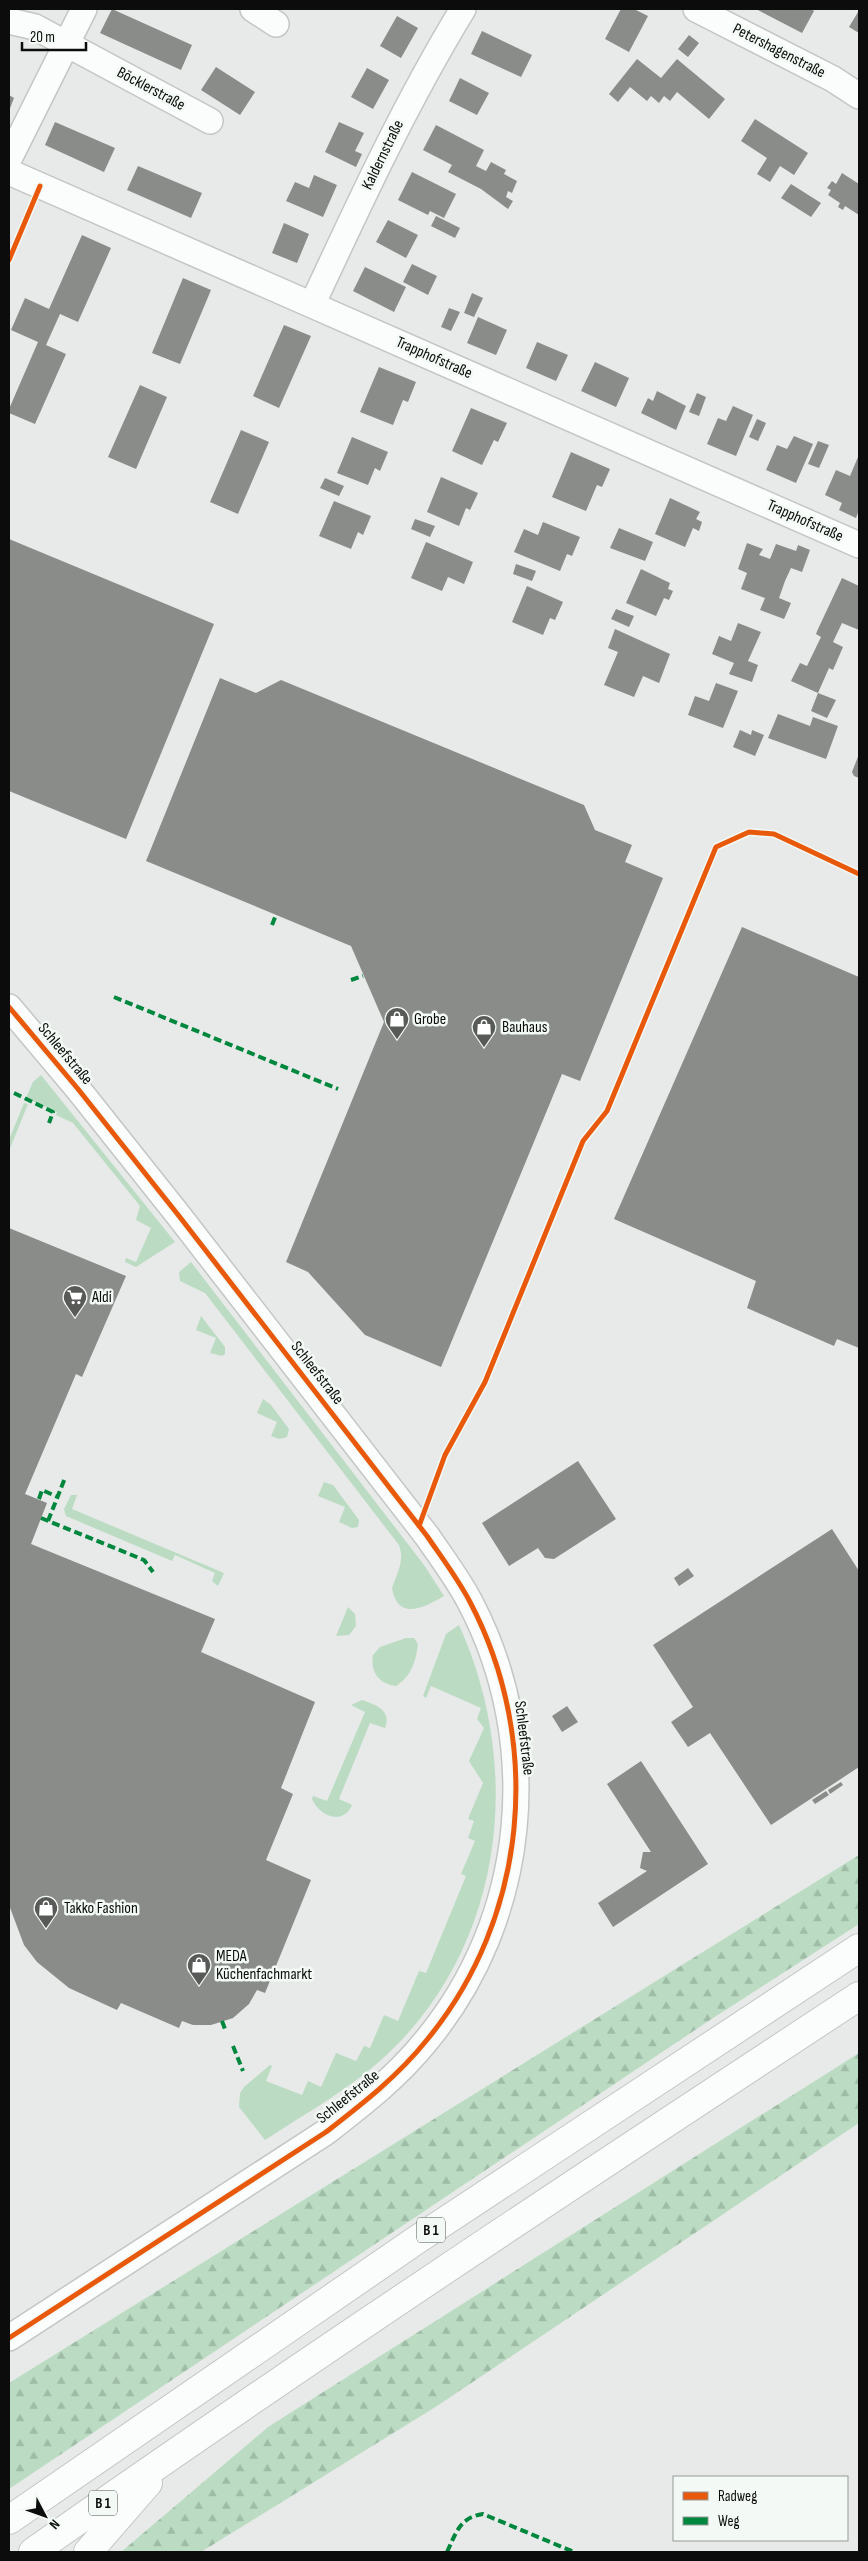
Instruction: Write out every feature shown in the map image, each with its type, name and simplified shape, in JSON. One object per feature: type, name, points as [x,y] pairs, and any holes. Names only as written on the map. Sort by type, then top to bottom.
[{"type":"highway","name":"B 1","points":[[9,2520],[416,2240],[859,1948]]},
{"type":"highway","name":"B 1","points":[[32,2552],[173,2454],[587,2175],[859,1996]]},
{"type":"highway","points":[[88,2552],[173,2454]]},
{"type":"street","points":[[9,159],[65,43],[84,9]]},
{"type":"street","points":[[253,9],[276,24]]},
{"type":"street","name":"Kaldernstraße","points":[[312,305],[390,138],[429,64],[463,9]]},
{"type":"street","name":"Petershagenstraße","points":[[710,12],[833,79],[859,96]]},
{"type":"street","name":"Böcklerstraße","points":[[9,20],[35,27],[210,121]]},
{"type":"street","name":"Trapphofstraße","points":[[9,172],[859,545]]},
{"type":"street","name":"Schleefstraße","points":[[9,1007],[67,1075],[179,1216],[423,1531],[459,1581],[488,1642],[504,1689],[511,1718],[517,1779],[513,1843],[494,1925],[467,1983],[427,2041],[371,2098],[326,2132],[9,2338]]},
{"type":"green space","points":[[41,1075],[175,1242],[136,1267],[125,1262],[126,1258],[136,1262],[151,1228],[136,1220],[140,1206],[73,1123],[56,1115],[57,1112],[26,1098],[33,1082]]},
{"type":"green space","points":[[24,1103],[28,1104],[9,1151],[9,1140]]},
{"type":"green space","points":[[191,1262],[424,1565],[444,1596],[429,1604],[413,1609],[400,1605],[395,1599],[392,1588],[401,1562],[399,1545],[205,1293],[180,1281],[179,1272]]},
{"type":"green space","points":[[201,1316],[225,1347],[225,1354],[222,1356],[210,1353],[216,1338],[196,1330]]},
{"type":"green space","points":[[263,1399],[271,1405],[289,1429],[287,1437],[279,1439],[271,1436],[277,1422],[257,1413]]},
{"type":"green space","points":[[324,1482],[333,1485],[359,1520],[358,1527],[352,1528],[339,1522],[345,1507],[318,1496]]},
{"type":"green space","points":[[71,1495],[77,1495],[72,1509],[224,1573],[218,1586],[212,1581],[215,1573],[175,1555],[172,1561],[66,1516],[64,1509]]},
{"type":"green space","points":[[348,1607],[355,1614],[356,1626],[349,1635],[336,1636]]},
{"type":"green space","points":[[459,1625],[480,1681],[492,1739],[496,1798],[491,1856],[477,1913],[454,1967],[422,2017],[367,2072],[339,2093],[265,2140],[239,2107],[240,2093],[244,2087],[270,2065],[272,2066],[266,2081],[302,2095],[308,2081],[321,2087],[336,2053],[356,2061],[364,2046],[370,2048],[384,2015],[398,2021],[419,1971],[426,1973],[466,1876],[461,1874],[475,1841],[468,1838],[474,1821],[468,1819],[483,1783],[469,1761],[484,1728],[477,1719],[481,1708],[431,1686],[426,1698],[423,1696],[446,1634]]},
{"type":"green space","points":[[406,1638],[414,1638],[418,1644],[412,1668],[396,1686],[385,1683],[374,1672],[373,1655],[380,1647]]},
{"type":"green space","points":[[362,1700],[381,1709],[387,1722],[385,1728],[370,1723],[339,1799],[352,1805],[343,1815],[331,1816],[320,1810],[312,1799],[313,1796],[327,1801],[365,1712],[351,1705]]},
{"type":"green space","points":[[859,1855],[859,1924],[710,2020],[9,2489],[9,2383]]},
{"type":"green space","points":[[859,2053],[859,2123],[437,2406],[201,2552],[121,2552],[268,2427]]},
{"type":"building","points":[[112,9],[192,45],[181,70],[100,33]]},
{"type":"building","points":[[621,9],[634,9],[648,16],[629,52],[605,39]]},
{"type":"building","points":[[756,9],[811,9],[814,11],[802,33]]},
{"type":"building","points":[[859,13],[859,33],[849,27]]},
{"type":"building","points":[[397,16],[418,28],[401,58],[380,46]]},
{"type":"building","points":[[482,31],[532,55],[521,77],[471,54]]},
{"type":"building","points":[[689,35],[699,43],[688,57],[678,49]]},
{"type":"building","points":[[637,59],[661,78],[677,59],[725,99],[709,119],[677,92],[670,101],[664,96],[659,103],[651,96],[647,101],[630,87],[618,102],[609,94]]},
{"type":"building","points":[[216,67],[255,92],[240,115],[201,90]]},
{"type":"building","points":[[367,68],[389,80],[373,109],[351,97]]},
{"type":"building","points":[[460,78],[489,93],[477,115],[449,101]]},
{"type":"building","points":[[9,95],[14,98],[9,111]]},
{"type":"building","points":[[755,119],[808,153],[794,175],[780,166],[770,182],[757,174],[767,158],[741,141]]},
{"type":"building","points":[[55,122],[115,148],[104,172],[45,145]]},
{"type":"building","points":[[339,122],[364,133],[355,151],[362,154],[356,167],[325,152]]},
{"type":"building","points":[[436,125],[484,150],[476,166],[486,171],[491,162],[506,170],[504,174],[517,181],[512,193],[508,191],[506,197],[513,201],[508,209],[481,189],[448,172],[452,165],[423,150]]},
{"type":"building","points":[[138,166],[202,193],[191,218],[127,190]]},
{"type":"building","points":[[412,172],[456,194],[444,218],[430,211],[428,215],[398,200]]},
{"type":"building","points":[[842,173],[859,184],[859,215],[845,206],[843,210],[838,207],[840,203],[828,195],[831,190],[827,188],[832,181],[836,184]]},
{"type":"building","points":[[314,175],[337,185],[323,217],[286,201],[295,182],[309,188]]},
{"type":"building","points":[[791,184],[821,203],[811,217],[781,198]]},
{"type":"building","points":[[436,216],[460,228],[455,238],[431,226]]},
{"type":"building","points":[[388,220],[418,235],[406,258],[376,242]]},
{"type":"building","points":[[284,223],[309,234],[297,263],[272,253]]},
{"type":"building","points":[[82,235],[111,248],[78,322],[60,314],[46,345],[66,354],[35,424],[9,413],[9,409],[38,342],[11,330],[25,298],[49,309]]},
{"type":"building","points":[[412,264],[437,276],[428,295],[403,282]]},
{"type":"building","points":[[365,267],[406,287],[394,312],[353,291]]},
{"type":"building","points":[[183,278],[211,290],[180,364],[152,353]]},
{"type":"building","points":[[472,293],[483,298],[474,317],[464,313]]},
{"type":"building","points":[[449,308],[460,312],[451,331],[441,327]]},
{"type":"building","points":[[478,317],[507,330],[496,355],[467,343]]},
{"type":"building","points":[[284,325],[311,336],[279,408],[253,396]]},
{"type":"building","points":[[537,342],[568,355],[556,381],[526,368]]},
{"type":"building","points":[[595,362],[629,378],[616,407],[581,391]]},
{"type":"building","points":[[379,367],[416,382],[408,402],[403,400],[393,425],[360,412]]},
{"type":"building","points":[[140,385],[167,397],[136,469],[108,457]]},
{"type":"building","points":[[657,391],[686,406],[676,430],[641,413],[648,398],[653,401]]},
{"type":"building","points":[[697,393],[706,397],[699,416],[689,412]]},
{"type":"building","points":[[733,406],[753,415],[736,456],[707,444],[718,418],[726,421]]},
{"type":"building","points":[[471,408],[507,423],[498,442],[494,440],[482,465],[452,451]]},
{"type":"building","points":[[757,419],[766,423],[758,441],[749,437]]},
{"type":"building","points":[[241,430],[269,442],[238,514],[210,502]]},
{"type":"building","points":[[794,436],[813,444],[796,483],[766,470],[777,445],[787,449]]},
{"type":"building","points":[[352,437],[388,452],[380,471],[375,468],[368,485],[337,473]]},
{"type":"building","points":[[818,441],[829,445],[819,468],[808,464]]},
{"type":"building","points":[[571,452],[610,469],[602,487],[597,485],[586,511],[552,497]]},
{"type":"building","points":[[858,457],[859,510],[856,518],[839,510],[842,503],[825,495],[836,470],[850,476]]},
{"type":"building","points":[[441,477],[478,493],[470,510],[466,508],[459,526],[427,512]]},
{"type":"building","points":[[325,478],[344,486],[339,496],[320,488]]},
{"type":"building","points":[[670,498],[700,512],[696,519],[702,522],[699,531],[693,528],[685,547],[655,534]]},
{"type":"building","points":[[334,501],[371,516],[363,535],[358,532],[351,549],[319,536]]},
{"type":"building","points":[[415,519],[435,526],[430,537],[411,529]]},
{"type":"building","points":[[543,522],[580,537],[572,556],[567,554],[560,571],[514,552],[524,529],[538,535]]},
{"type":"building","points":[[619,528],[653,542],[645,561],[610,548]]},
{"type":"building","points":[[9,539],[214,624],[126,839],[9,791]]},
{"type":"building","points":[[426,542],[473,562],[464,584],[448,577],[442,591],[411,578]]},
{"type":"building","points":[[747,543],[763,549],[759,555],[770,559],[776,544],[796,551],[798,545],[810,550],[802,572],[791,568],[785,581],[779,598],[791,603],[784,619],[760,610],[765,598],[741,589],[747,573],[738,569]]},
{"type":"building","points":[[516,564],[536,571],[532,581],[513,574]]},
{"type":"building","points":[[641,569],[670,583],[668,589],[673,591],[669,600],[664,598],[656,616],[626,603]]},
{"type":"building","points":[[842,578],[859,586],[859,630],[842,623],[833,642],[843,647],[833,670],[829,668],[818,693],[791,681],[800,663],[807,666],[821,637],[816,634]]},
{"type":"building","points":[[527,586],[563,602],[555,620],[550,618],[543,635],[512,622]]},
{"type":"building","points":[[616,609],[634,616],[629,627],[611,619]]},
{"type":"building","points":[[738,623],[761,632],[748,661],[758,665],[752,682],[729,674],[734,663],[712,654],[719,636],[731,641]]},
{"type":"building","points":[[615,629],[670,654],[659,683],[643,676],[634,697],[604,685],[618,652],[608,648]]},
{"type":"building","name":"Bauhaus","points":[[220,678],[256,693],[281,680],[584,805],[595,830],[632,845],[625,862],[663,878],[580,1081],[562,1074],[441,1367],[365,1335],[308,1272],[286,1262],[384,1022],[351,946],[146,861]]},
{"type":"building","points":[[716,683],[738,691],[723,728],[688,715],[695,696],[709,701]]},
{"type":"building","points":[[818,693],[836,700],[827,718],[811,711]]},
{"type":"building","points":[[778,714],[810,726],[813,717],[838,726],[826,759],[768,738]]},
{"type":"building","points":[[740,730],[751,735],[752,730],[764,735],[755,756],[733,747]]},
{"type":"building","points":[[859,754],[859,778],[854,776],[852,772]]},
{"type":"building","points":[[742,927],[859,977],[859,1348],[837,1339],[834,1346],[747,1308],[756,1281],[614,1219]]},
{"type":"building","points":[[9,1228],[126,1276],[82,1377],[76,1374],[25,1494],[47,1503],[31,1544],[215,1619],[201,1652],[315,1702],[281,1788],[293,1794],[266,1860],[311,1880],[265,1993],[257,1990],[249,2004],[233,2018],[211,2025],[193,2025],[182,2021],[179,2028],[121,2003],[117,2010],[69,1988],[37,1962],[24,1945],[9,1905]]},
{"type":"building","points":[[578,1461],[616,1519],[554,1559],[545,1558],[538,1548],[509,1566],[482,1523]]},
{"type":"building","points":[[832,1529],[859,1571],[859,1767],[771,1825],[710,1733],[688,1747],[671,1722],[693,1707],[653,1645]]},
{"type":"building","points":[[688,1568],[694,1576],[679,1586],[674,1578]]},
{"type":"building","points":[[567,1706],[578,1722],[562,1732],[552,1716]]},
{"type":"building","points":[[641,1761],[708,1864],[613,1927],[598,1903],[647,1871],[640,1868],[643,1852],[651,1852],[607,1784]]},
{"type":"building","points":[[841,1782],[843,1785],[830,1794],[828,1790]]},
{"type":"building","points":[[826,1791],[829,1795],[815,1804],[812,1800]]},
{"type":"marked path","points":[[272,925],[276,915]]},
{"type":"marked path","points":[[351,980],[363,976]]},
{"type":"marked path","points":[[114,997],[338,1089]]},
{"type":"marked path","points":[[14,1093],[53,1112],[49,1123]]},
{"type":"marked path","points":[[48,1521],[65,1478]]},
{"type":"marked path","points":[[39,1499],[42,1490],[58,1497]]},
{"type":"marked path","points":[[41,1518],[144,1560],[153,1572]]},
{"type":"marked path","points":[[222,2021],[225,2029]]},
{"type":"marked path","points":[[233,2046],[243,2071]]},
{"type":"marked path","points":[[447,2552],[456,2532],[464,2522],[483,2514],[574,2552]]},
{"type":"cycle path","points":[[9,260],[40,186]]},
{"type":"cycle path","points":[[419,1526],[445,1455],[485,1382],[583,1141],[607,1111],[716,847],[749,832],[774,834],[859,874]]},
{"type":"cycle path","points":[[9,1007],[78,1089],[179,1216],[427,1536],[455,1577],[470,1602],[494,1656],[509,1713],[515,1770],[514,1828],[504,1885],[486,1940],[460,1993],[415,2054],[379,2090],[326,2132],[9,2338]]},
{"type":"place","name":"Grobe","points":[[397,1040]]},
{"type":"place","name":"Bauhaus","points":[[484,1048]]},
{"type":"place","name":"Aldi","points":[[75,1318]]},
{"type":"place","name":"Takko Fashion","points":[[46,1929]]},
{"type":"place","name":"MEDA Küchenfachmarkt","points":[[199,1986]]}]
